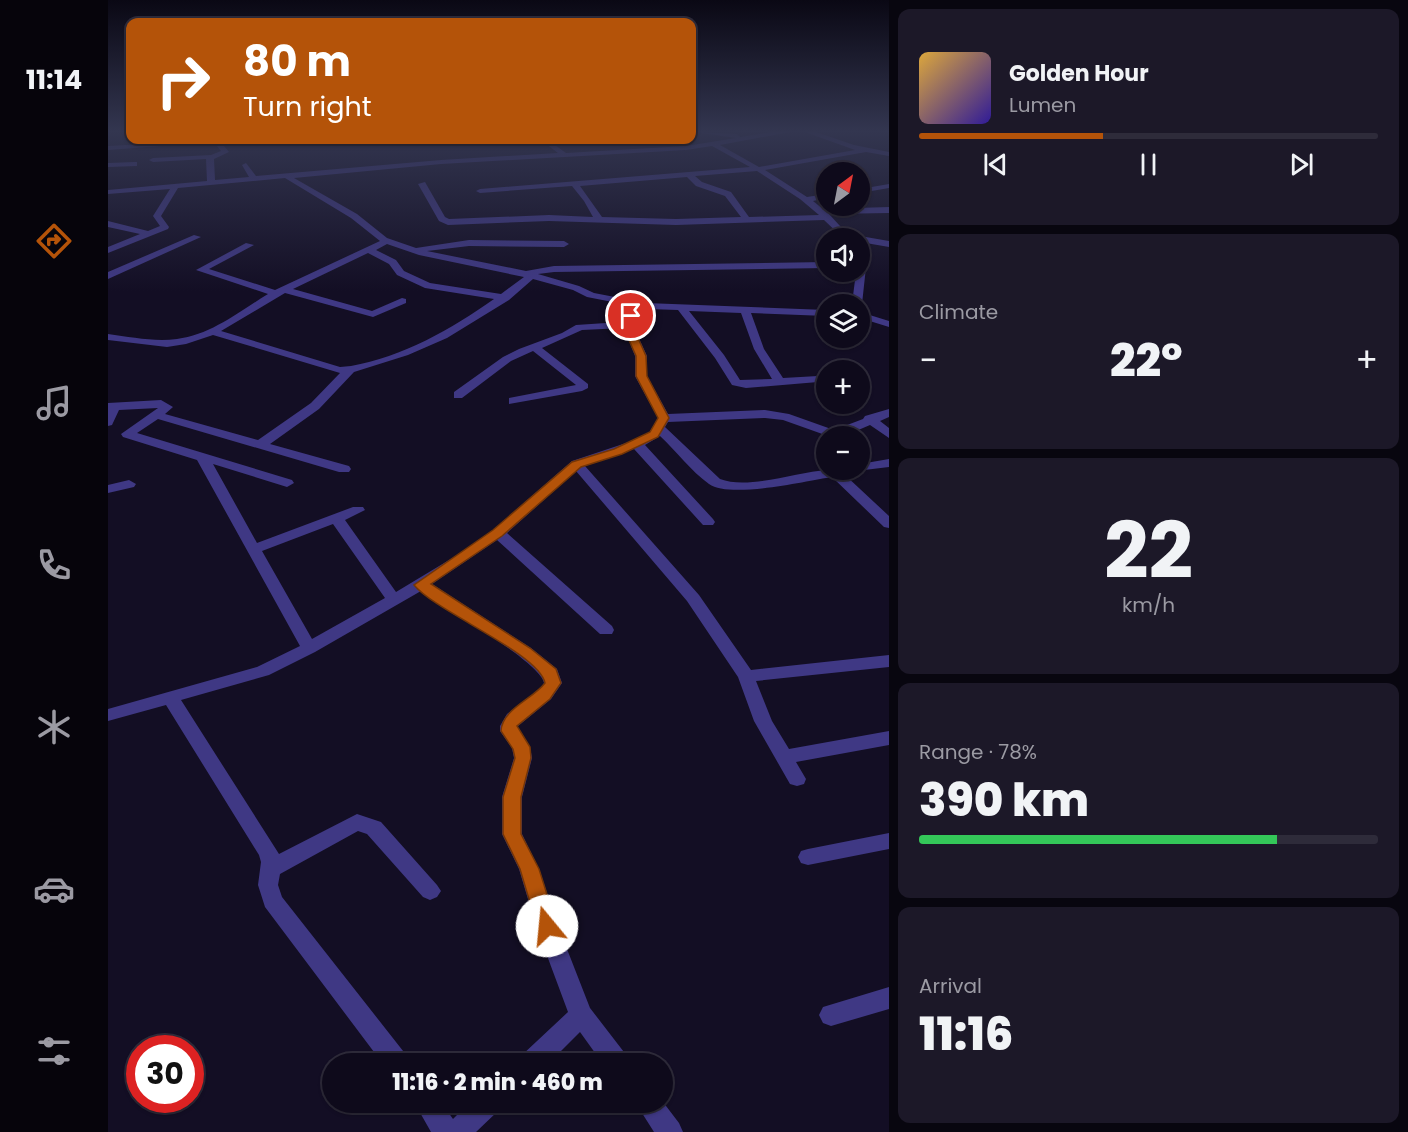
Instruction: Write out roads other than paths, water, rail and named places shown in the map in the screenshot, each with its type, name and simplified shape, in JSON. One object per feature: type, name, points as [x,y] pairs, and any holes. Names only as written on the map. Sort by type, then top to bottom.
[{"type":"street","points":[[108,192],[201,185]]},
{"type":"street","points":[[301,185],[354,216],[387,241],[415,251],[529,275],[576,288],[591,295],[646,306],[816,313]]},
{"type":"street","points":[[422,185],[442,219],[448,222],[599,219],[676,222],[827,216],[889,219]]},
{"type":"street","points":[[480,191],[563,185]]},
{"type":"street","points":[[575,185],[588,200],[599,219]]},
{"type":"street","points":[[701,185],[728,194],[748,220]]},
{"type":"street","points":[[782,185],[816,208]]},
{"type":"street","points":[[870,189],[889,186]]},
{"type":"street","points":[[108,250],[165,227],[157,216],[175,187]]},
{"type":"street","points":[[805,200],[816,198]]},
{"type":"street","points":[[870,212],[889,210]]},
{"type":"street","points":[[827,216],[839,228]]},
{"type":"street","points":[[108,224],[161,236]]},
{"type":"street","points":[[173,240],[184,243],[198,242]]},
{"type":"street","points":[[108,337],[151,342],[187,341],[210,331],[280,291],[387,241]]},
{"type":"street","points":[[870,241],[889,244]]},
{"type":"street","points":[[108,276],[184,243]]},
{"type":"street","points":[[415,251],[469,243],[564,244]]},
{"type":"street","points":[[249,245],[201,270],[373,314],[402,301]]},
{"type":"street","points":[[368,250],[393,262],[400,273],[428,286],[505,298]]},
{"type":"street","points":[[210,331],[339,370],[350,370],[430,343],[456,330],[505,298],[529,275],[554,269],[816,265]]},
{"type":"street","points":[[646,306],[627,319],[641,356],[641,376],[662,423],[715,482],[726,486],[743,486],[816,475]]},
{"type":"street","points":[[682,308],[720,357],[736,383],[746,385],[816,379]]},
{"type":"street","points":[[745,310],[759,349],[779,382]]},
{"type":"street","points":[[870,318],[889,324]]},
{"type":"street","points":[[458,395],[507,359],[585,325],[628,325]]},
{"type":"street","points":[[513,400],[584,386],[534,347]]},
{"type":"street","points":[[260,445],[315,406],[350,370]]},
{"type":"street","points":[[108,422],[112,407],[161,404],[167,407],[127,434],[287,483]]},
{"type":"street","points":[[662,423],[765,414],[785,417],[833,434],[889,412]]},
{"type":"street","points":[[156,415],[344,469]]},
{"type":"street","points":[[869,419],[889,434]]},
{"type":"street","points":[[108,715],[263,671],[309,648],[421,585],[498,533],[576,464],[637,444],[654,435],[662,423]]},
{"type":"street","points":[[637,444],[708,522]]},
{"type":"street","points":[[202,457],[309,648]]},
{"type":"street","points":[[870,466],[889,463]]},
{"type":"street","points":[[576,464],[693,598],[746,676],[763,721],[797,779]]},
{"type":"street","points":[[843,480],[889,524]]},
{"type":"street","points":[[108,489],[129,484]]},
{"type":"street","points":[[254,549],[358,510]]},
{"type":"street","points":[[336,518],[394,600]]},
{"type":"street","points":[[498,533],[606,630]]},
{"type":"street","points":[[421,585],[525,652],[551,673],[553,683],[545,695],[513,719],[509,726],[509,731],[521,747],[523,758],[512,797],[512,834],[529,869],[547,926],[580,1015],[609,1053]]},
{"type":"street","points":[[746,676],[889,661]]},
{"type":"street","points":[[170,698],[268,853],[270,869],[268,885],[273,901],[390,1053]]},
{"type":"street","points":[[784,757],[889,738]]},
{"type":"street","points":[[270,869],[357,822],[374,828],[430,891]]},
{"type":"street","points":[[808,857],[889,841]]},
{"type":"street","points":[[831,1015],[889,998]]},
{"type":"street","points":[[541,1053],[580,1015]]},
{"type":"street","points":[[433,1113],[446,1132]]},
{"type":"street","points":[[458,1132],[478,1113]]},
{"type":"street","points":[[655,1113],[670,1132]]}]
